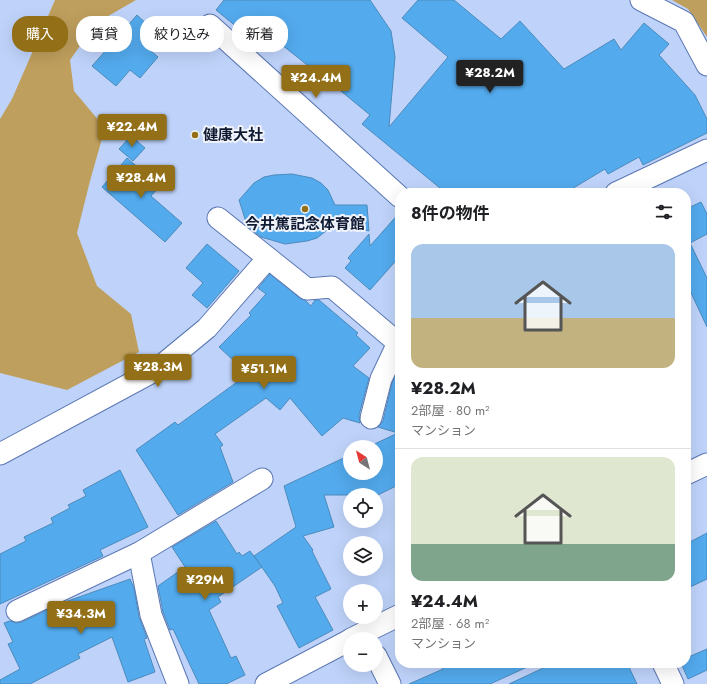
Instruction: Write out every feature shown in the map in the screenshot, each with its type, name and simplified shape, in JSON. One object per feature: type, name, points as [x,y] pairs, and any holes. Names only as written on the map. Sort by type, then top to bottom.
[{"type":"street","points":[[641,0],[684,22],[707,65]]},
{"type":"street","points":[[224,38],[395,192]]},
{"type":"street","points":[[627,188],[707,150]]},
{"type":"street","points":[[218,218],[308,289],[332,287],[395,338]]},
{"type":"street","points":[[0,454],[156,370],[207,328],[268,258]]},
{"type":"street","points":[[370,418],[381,379],[395,349]]},
{"type":"street","points":[[691,472],[707,464]]},
{"type":"street","points":[[17,611],[139,553],[262,479]]},
{"type":"street","points":[[139,553],[151,615],[178,684]]},
{"type":"street","points":[[368,632],[395,618]]},
{"type":"street","points":[[266,684],[343,645]]},
{"type":"street","points":[[665,668],[673,684]]},
{"type":"street","points":[[383,670],[390,684]]},
{"type":"shaded area","points":[[55,0],[136,0],[108,16],[76,16],[76,51],[70,60],[74,91],[105,128],[77,233],[97,286],[131,314],[139,352],[67,390],[0,373],[0,119],[12,99],[32,52],[68,52],[68,16],[48,16]]},
{"type":"shaded area","points":[[672,0],[707,0],[707,37],[688,9]]},
{"type":"building","points":[[224,0],[370,0],[391,31],[395,57],[389,127],[448,57],[402,18],[418,0],[454,0],[501,39],[520,21],[564,69],[614,39],[621,50],[644,23],[669,44],[659,55],[695,95],[707,119],[707,133],[643,165],[639,157],[608,174],[605,169],[573,188],[440,188],[362,124],[370,115],[330,82],[323,90],[305,76],[311,68],[288,50],[288,16],[232,16],[232,23],[216,10]]},
{"type":"building","points":[[137,15],[140,18],[140,52],[152,52],[158,57],[140,78],[130,70],[116,86],[92,66],[104,52],[132,52],[132,21]]},
{"type":"building","points":[[131,136],[145,148],[133,161],[119,149]]},
{"type":"building","points":[[127,158],[160,186],[151,196],[182,223],[165,242],[102,187]]},
{"type":"building","name":"今井篤記念体育館","points":[[292,174],[312,178],[321,183],[328,190],[335,205],[367,205],[369,231],[332,222],[326,231],[317,238],[307,241],[285,244],[261,237],[250,228],[246,222],[239,200],[254,183],[264,177]]},
{"type":"building","points":[[701,202],[707,214],[707,234],[691,242],[691,207]]},
{"type":"building","points":[[395,218],[395,262],[370,290],[345,268],[351,261],[348,258],[369,234],[370,246]]},
{"type":"building","points":[[207,244],[239,271],[207,308],[192,295],[203,283],[186,268]]},
{"type":"building","points":[[691,245],[707,278],[707,327],[691,293]]},
{"type":"building","points":[[270,274],[311,306],[315,300],[319,300],[358,333],[356,335],[370,348],[353,366],[369,378],[359,415],[360,423],[343,418],[322,436],[290,398],[280,410],[266,398],[215,434],[223,445],[220,447],[233,482],[178,515],[136,450],[175,422],[178,425],[248,374],[219,347],[251,315],[249,313],[266,294],[258,288]]},
{"type":"building","points":[[395,377],[395,432],[378,427],[383,421],[392,383]]},
{"type":"building","points":[[395,434],[395,486],[383,492],[383,488],[343,488],[343,495],[324,495],[334,527],[303,536],[313,550],[312,551],[331,589],[315,597],[333,630],[299,648],[277,606],[283,603],[275,586],[254,556],[296,527],[284,486],[343,458],[343,480],[383,480],[383,440]]},
{"type":"building","points":[[120,470],[148,527],[100,550],[103,556],[0,604],[0,554],[26,541],[24,537],[53,523],[51,518],[70,508],[68,505],[86,496],[83,490]]},
{"type":"building","points":[[216,521],[237,554],[239,552],[242,556],[250,551],[262,567],[218,597],[221,602],[209,610],[231,658],[236,656],[245,675],[226,684],[199,684],[173,629],[170,630],[163,612],[158,586],[185,567],[172,547]]},
{"type":"building","points":[[707,533],[707,579],[691,587],[691,541]]},
{"type":"building","points":[[130,579],[134,588],[139,617],[147,638],[144,639],[155,672],[128,682],[112,637],[78,654],[80,658],[30,684],[0,684],[0,680],[20,669],[8,644],[13,642],[4,623],[10,621],[16,623],[22,622],[62,603]]},
{"type":"building","points":[[707,649],[707,670],[688,679],[683,668],[691,668],[691,656]]},
{"type":"building","points":[[525,668],[490,684],[409,684],[443,669]]},
{"type":"building","points":[[543,668],[629,668],[637,684],[509,684]]},
{"type":"place","name":"健康大社","points":[[195,135]]},
{"type":"place","name":"今井篤記念体育館","points":[[305,209]]}]
